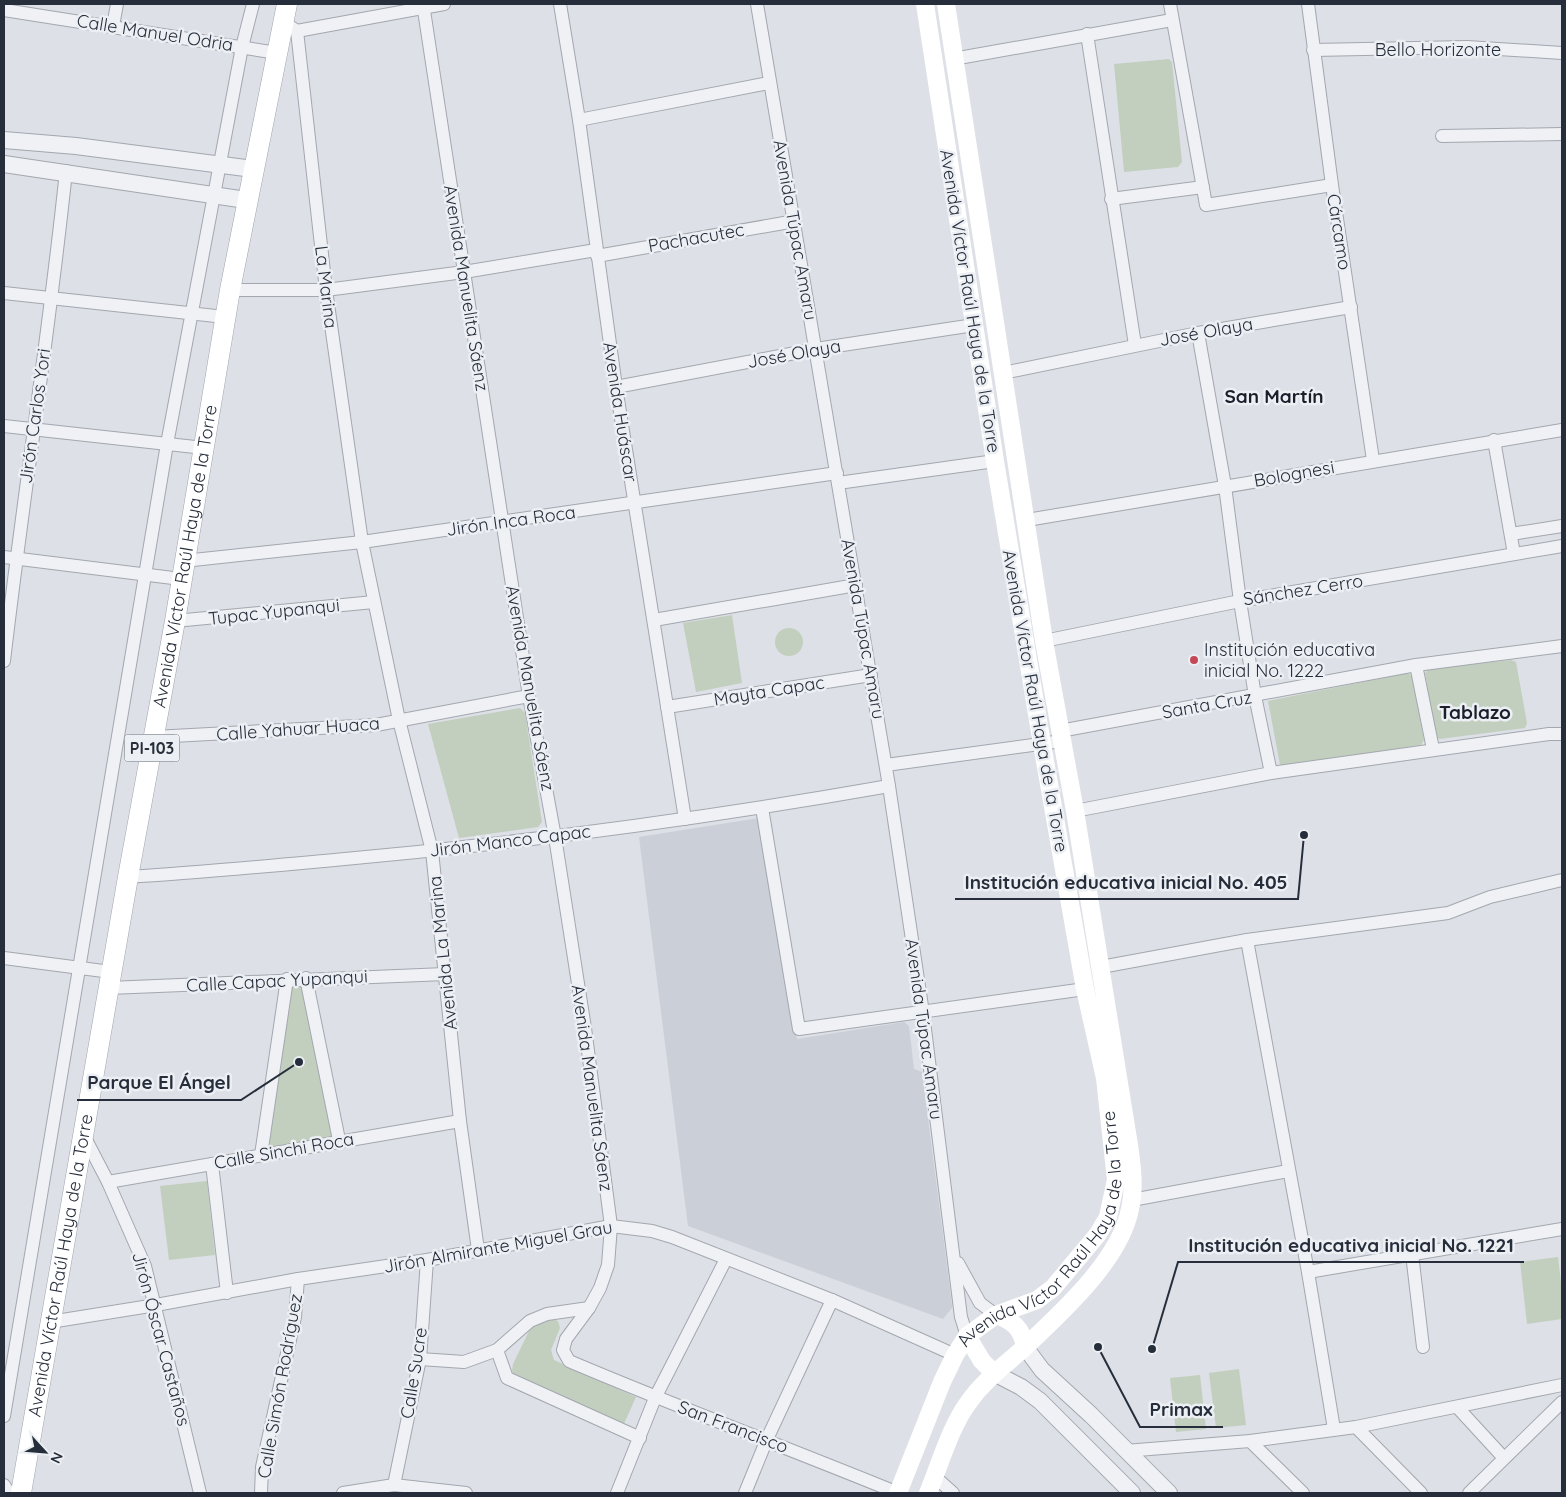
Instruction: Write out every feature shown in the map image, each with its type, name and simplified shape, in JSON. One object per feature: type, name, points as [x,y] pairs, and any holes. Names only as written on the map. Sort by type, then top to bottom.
[{"type":"main road","name":"Avenida Víctor Raúl Haya de la Torre","points":[[898,1493],[955,1355],[967,1336],[996,1315],[1037,1300],[1052,1288],[1098,1234],[1108,1217],[1116,1180],[1115,1154],[1105,1078],[1085,989],[1042,744],[995,461],[925,4]]},
{"type":"main road","name":"Avenida Víctor Raúl Haya de la Torre","points":[[931,1485],[967,1404],[994,1373],[1025,1347],[1097,1275],[1120,1237],[1129,1215],[1132,1200],[1133,1170],[1075,811],[1044,641],[1027,520],[946,4]]},
{"type":"main road","name":"Avenida Víctor Raúl Haya de la Torre","points":[[21,1493],[128,877],[175,622],[246,200],[277,53],[289,19]]},
{"type":"main road","points":[[996,1315],[1018,1326],[1023,1336],[1025,1347]]},
{"type":"main road","points":[[967,1336],[982,1361],[994,1373]]},
{"type":"street","points":[[113,26],[117,4]]},
{"type":"street","points":[[4,1416],[78,967],[168,444],[242,47],[253,4]]},
{"type":"street","points":[[289,19],[444,4]]},
{"type":"street","name":"Avenida Huáscar","points":[[560,4],[579,120],[616,387],[685,819]]},
{"type":"street","name":"Avenida Túpac Amaru","points":[[757,4],[886,765],[922,1013],[961,1317],[967,1336]]},
{"type":"street","points":[[1170,4],[1206,206],[1332,185]]},
{"type":"street","name":"Cárcamo","points":[[1308,4],[1332,185],[1373,460]]},
{"type":"street","name":"Avenida Manuelita Sáenz","points":[[424,5],[529,696],[555,837],[585,1028],[611,1226],[608,1265],[600,1288],[589,1308],[566,1339],[562,1350],[568,1361]]},
{"type":"street","name":"Calle Manuel Odria","points":[[4,10],[277,53]]},
{"type":"street","name":"La Marina","points":[[289,19],[362,542]]},
{"type":"street","points":[[954,58],[1172,20]]},
{"type":"street","points":[[1087,34],[1111,199],[1136,346]]},
{"type":"street","name":"Bello Horizonte","points":[[1313,50],[1467,48],[1562,53]]},
{"type":"street","points":[[579,120],[769,83]]},
{"type":"street","points":[[1442,136],[1562,134]]},
{"type":"street","points":[[4,140],[76,146],[253,169]]},
{"type":"street","points":[[4,164],[66,171],[246,200]]},
{"type":"street","name":"Jirón Carlos Yori","points":[[4,661],[10,558],[33,430],[52,299],[66,171]]},
{"type":"street","points":[[1111,199],[1203,186]]},
{"type":"street","name":"Pachacutec","points":[[230,290],[326,290],[596,253],[795,221]]},
{"type":"street","points":[[4,293],[225,317]]},
{"type":"street","name":"José Olaya","points":[[1003,373],[1198,333],[1351,307]]},
{"type":"street","name":"José Olaya","points":[[616,387],[816,349],[974,325]]},
{"type":"street","points":[[1198,333],[1225,486],[1255,696],[1271,773]]},
{"type":"street","points":[[4,426],[204,448]]},
{"type":"street","name":"Bolognesi","points":[[1027,520],[1373,460],[1562,430]]},
{"type":"street","points":[[1494,440],[1514,554]]},
{"type":"street","name":"Jirón Inca Roca","points":[[10,558],[147,574],[503,523],[635,502],[995,461]]},
{"type":"street","points":[[1511,534],[1562,526]]},
{"type":"street","name":"Avenida La Marina","points":[[362,542],[399,720],[432,851],[460,1121],[478,1250]]},
{"type":"street","name":"Sánchez Cerro","points":[[1044,641],[1240,600],[1562,546]]},
{"type":"street","points":[[654,620],[856,585]]},
{"type":"street","name":"Tupac Yupanqui","points":[[175,622],[374,602]]},
{"type":"street","name":"Santa Cruz","points":[[886,765],[1042,744],[1061,736],[1416,665],[1562,646]]},
{"type":"street","points":[[1416,665],[1433,749]]},
{"type":"street","name":"Mayta Capac","points":[[667,708],[871,675]]},
{"type":"street","name":"Calle Yahuar Huaca","points":[[154,738],[340,729],[529,696]]},
{"type":"street","points":[[1075,811],[1271,773],[1433,749],[1549,734],[1562,734]]},
{"type":"street","name":"Jirón Manco Capac","points":[[128,877],[432,851],[555,837],[762,808],[889,786]]},
{"type":"street","points":[[762,808],[799,1029],[1085,989]]},
{"type":"street","points":[[1101,966],[1247,940],[1448,914],[1490,897],[1562,880]]},
{"type":"street","points":[[1247,940],[1308,1272],[1334,1429]]},
{"type":"street","name":"Calle Capac Yupanqui","points":[[4,958],[78,967],[110,980],[287,979],[445,974]]},
{"type":"street","points":[[306,978],[339,1140]]},
{"type":"street","points":[[261,1155],[287,979]]},
{"type":"street","name":"Calle Sinchi Roca","points":[[108,1182],[339,1140],[460,1121]]},
{"type":"street","name":"Jirón Óscar Castaños","points":[[83,1134],[108,1182],[145,1266],[200,1493]]},
{"type":"street","points":[[212,1164],[227,1292]]},
{"type":"street","points":[[1132,1200],[1288,1171]]},
{"type":"street","name":"Jirón Almirante Miguel Grau","points":[[50,1322],[156,1306],[298,1279],[427,1260],[611,1226],[652,1231],[832,1300],[955,1355]]},
{"type":"street","points":[[1308,1272],[1562,1229]]},
{"type":"street","points":[[1412,1254],[1423,1347]]},
{"type":"street","name":"Avenida Túpac Amaru","points":[[954,1256],[980,1303],[996,1315]]},
{"type":"street","points":[[617,1493],[655,1398],[726,1259]]},
{"type":"street","name":"Calle Sucre","points":[[394,1485],[420,1359],[427,1260]]},
{"type":"street","name":"Calle Simón Rodríguez","points":[[261,1493],[262,1467],[295,1317],[298,1279]]},
{"type":"street","points":[[745,1493],[767,1439],[832,1300]]},
{"type":"street","points":[[420,1359],[464,1362],[497,1350],[530,1321],[547,1314],[589,1308]]},
{"type":"street","points":[[1025,1347],[1042,1370],[1169,1493]]},
{"type":"street","points":[[497,1350],[507,1378],[640,1438]]},
{"type":"street","name":"San Francisco","points":[[568,1361],[655,1398],[767,1439],[898,1493]]},
{"type":"street","points":[[994,1373],[1021,1387],[1040,1401],[1132,1493]]},
{"type":"street","points":[[1126,1450],[1250,1441],[1334,1429],[1356,1428],[1562,1385]]},
{"type":"street","points":[[1469,1493],[1503,1457],[1562,1402]]},
{"type":"street","points":[[1458,1408],[1503,1457]]},
{"type":"street","points":[[1356,1428],[1421,1493]]},
{"type":"street","points":[[1250,1441],[1303,1493]]},
{"type":"street","points":[[4,1485],[9,1493]]},
{"type":"street","points":[[343,1493],[394,1485],[466,1493]]},
{"type":"street","points":[[931,1485],[953,1493]]},
{"type":"shaded area","points":[[759,818],[797,1039],[904,1022],[909,1026],[914,1069],[922,1072],[952,1305],[952,1308],[943,1319],[688,1226],[639,837]]},
{"type":"green space","points":[[1169,59],[1172,62],[1182,162],[1178,167],[1124,172],[1114,64]]},
{"type":"green space","points":[[732,615],[742,683],[696,692],[683,623]]},
{"type":"green space","points":[[789,628],[799,632],[803,642],[799,652],[789,656],[779,652],[775,642],[779,632]]},
{"type":"green space","points":[[1511,660],[1516,662],[1527,723],[1525,728],[1436,738],[1425,673],[1428,669]]},
{"type":"green space","points":[[1408,673],[1412,676],[1424,740],[1421,745],[1292,765],[1280,765],[1268,701]]},
{"type":"green space","points":[[520,708],[525,713],[542,822],[538,827],[459,838],[428,724]]},
{"type":"green space","points":[[304,986],[333,1138],[266,1149],[291,987]]},
{"type":"green space","points":[[207,1181],[215,1255],[169,1260],[160,1186]]},
{"type":"green space","points":[[1558,1257],[1562,1291],[1562,1319],[1527,1324],[1520,1262]]},
{"type":"green space","points":[[551,1318],[558,1321],[560,1328],[551,1350],[554,1360],[636,1397],[623,1426],[517,1380],[512,1371],[513,1364],[532,1325]]},
{"type":"green space","points":[[1239,1369],[1246,1425],[1216,1428],[1209,1373]]},
{"type":"green space","points":[[1200,1375],[1206,1429],[1176,1432],[1170,1378]]},
{"type":"place","name":"Institución educativa inicial No. 1222","points":[[1194,660]]},
{"type":"place","name":"Institución educativa inicial No. 405","points":[[1304,835]]},
{"type":"place","name":"Parque El Ángel","points":[[299,1062]]},
{"type":"place","name":"Primax","points":[[1098,1347]]},
{"type":"place","name":"Institución educativa inicial No. 1221","points":[[1152,1349]]},
{"type":"district","name":"San Martín","points":[[1274,396]]},
{"type":"district","name":"Tablazo","points":[[1475,712]]}]
